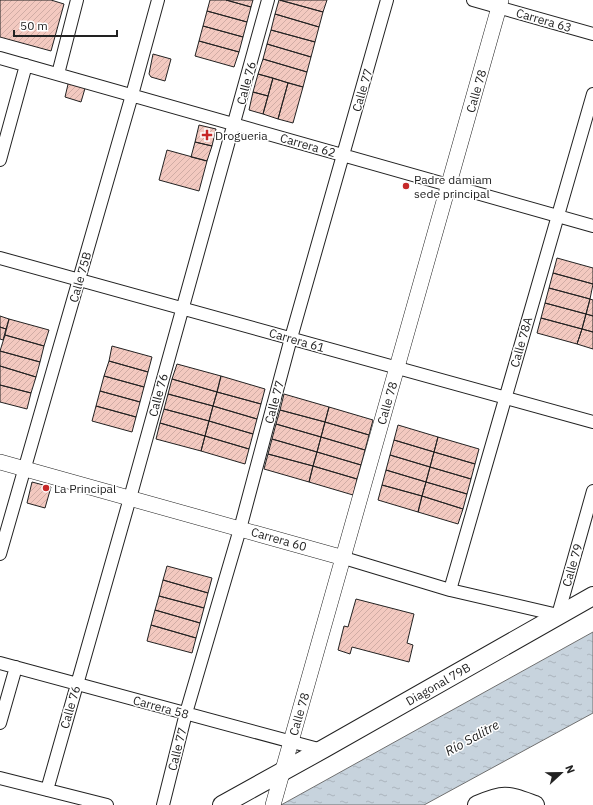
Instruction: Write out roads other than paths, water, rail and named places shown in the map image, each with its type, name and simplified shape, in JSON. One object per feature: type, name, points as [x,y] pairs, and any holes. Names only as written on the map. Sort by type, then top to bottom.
[{"type":"main road","name":"Diagonal 79B","points":[[222,805],[593,596]]},
{"type":"main road","points":[[477,805],[498,797],[508,801],[535,805]]},
{"type":"street","points":[[58,74],[77,0]]},
{"type":"street","name":"Calle 75B","points":[[0,554],[158,0]]},
{"type":"street","name":"Calle 76","points":[[47,790],[130,498],[268,0]]},
{"type":"street","name":"Calle 77","points":[[163,805],[186,714],[240,529],[291,338],[387,0]]},
{"type":"street","name":"Carrera 63","points":[[473,0],[500,4],[593,34]]},
{"type":"street","name":"Calle 78","points":[[275,799],[500,4]]},
{"type":"street","name":"Carrera 62","points":[[0,58],[593,226]]},
{"type":"street","points":[[0,160],[26,65]]},
{"type":"street","name":"Calle 78A","points":[[450,590],[593,94]]},
{"type":"street","name":"Carrera 61","points":[[0,258],[593,422]]},
{"type":"street","name":"Carrera 60","points":[[0,462],[344,558],[450,590],[558,615]]},
{"type":"street","name":"Calle 79","points":[[558,615],[593,491]]},
{"type":"street","name":"Carrera 58","points":[[0,663],[322,750]]},
{"type":"street","points":[[0,722],[16,668]]},
{"type":"street","points":[[0,778],[108,805]]},
{"type":"water","name":"Río Salitre","points":[[593,632],[593,713],[424,805],[281,805]]},
{"type":"place","name":"Drogueria","points":[[207,135]]},
{"type":"place","name":"Padre damiam sede principal","points":[[406,186]]},
{"type":"place","name":"La Principal","points":[[46,488]]}]
